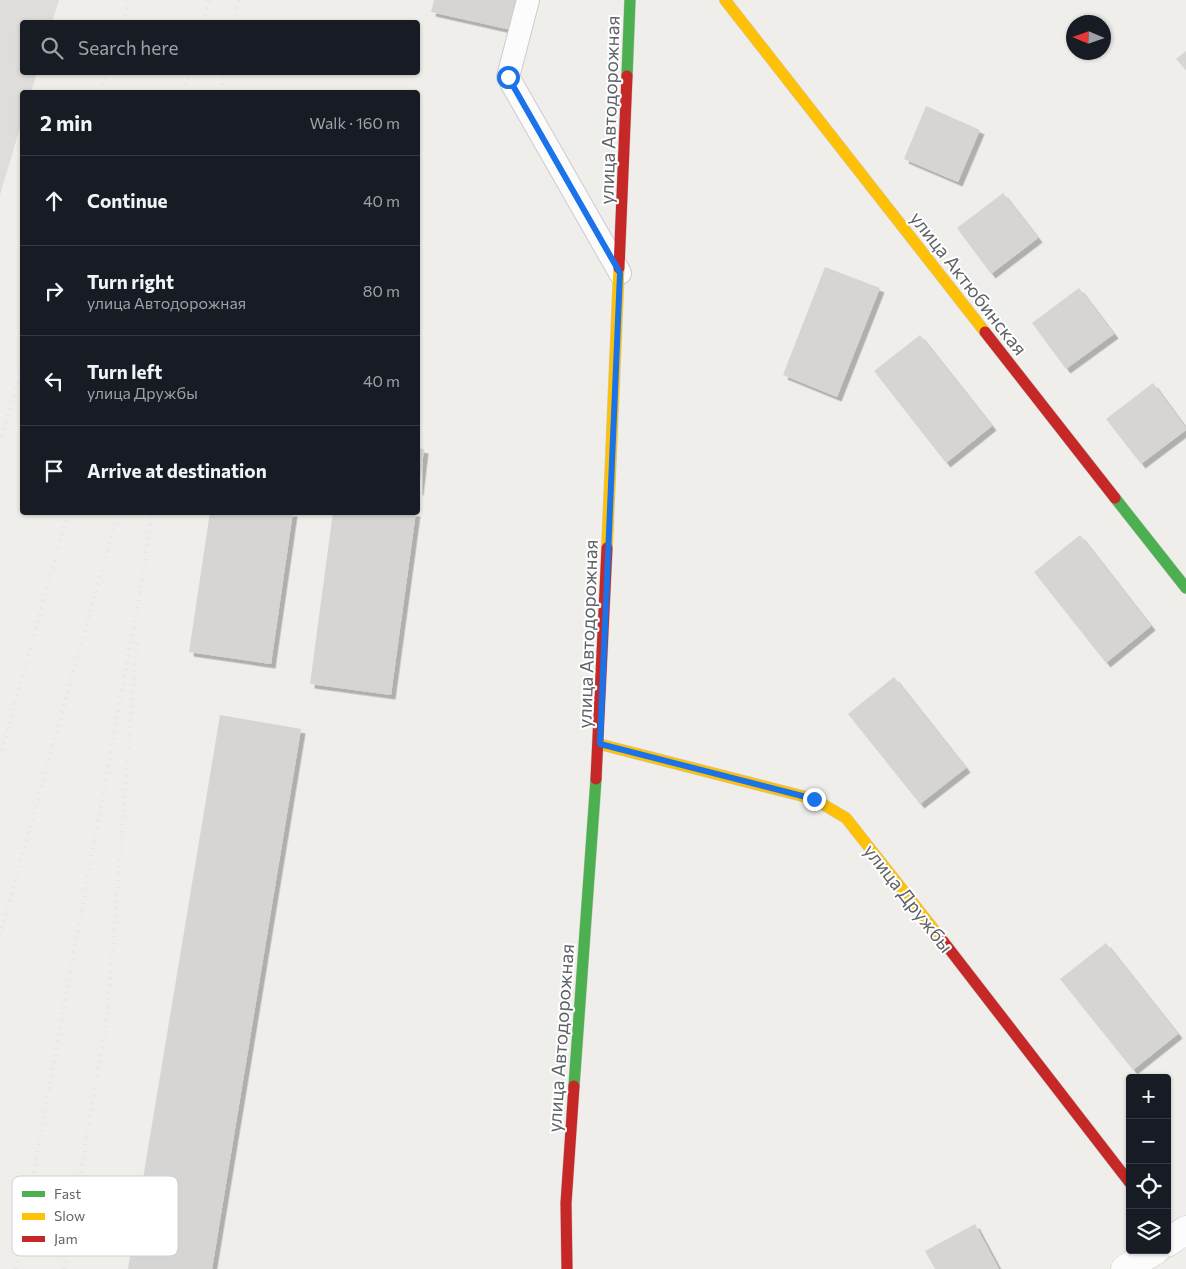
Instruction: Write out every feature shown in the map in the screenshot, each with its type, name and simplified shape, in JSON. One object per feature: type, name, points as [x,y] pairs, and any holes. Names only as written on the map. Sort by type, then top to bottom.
[{"type":"street","name":"улица Автодорожная","points":[[567,1269],[566,1203],[600,744],[630,0]]},
{"type":"street","name":"улица Актюбинская","points":[[725,0],[1186,588]]},
{"type":"street","name":"улица Дружбы","points":[[600,744],[814,799],[846,818],[1126,1178]]},
{"type":"street","points":[[1125,1269],[1148,1254]]},
{"type":"lane","points":[[528,0],[508,77],[620,273]]},
{"type":"shaded area","points":[[0,0],[59,0],[53,20],[20,20],[20,75],[36,75],[32,90],[20,90],[20,128],[0,195]]},
{"type":"building","points":[[434,0],[521,0],[515,31],[431,12]]},
{"type":"building","points":[[1186,51],[1186,70],[1176,59]]},
{"type":"building","points":[[926,106],[980,130],[958,182],[904,159]]},
{"type":"building","points":[[1003,193],[1038,238],[991,274],[957,228]]},
{"type":"building","points":[[825,267],[880,288],[837,397],[783,375]]},
{"type":"building","points":[[1079,288],[1114,334],[1066,369],[1032,323]]},
{"type":"building","points":[[920,335],[992,426],[946,463],[874,371]]},
{"type":"building","points":[[1153,383],[1186,430],[1141,464],[1106,419]]},
{"type":"building","points":[[420,448],[424,449],[420,483]]},
{"type":"building","points":[[210,515],[293,515],[271,664],[189,652]]},
{"type":"building","points":[[333,515],[416,515],[391,695],[310,684]]},
{"type":"building","points":[[1080,535],[1151,626],[1106,663],[1034,572]]},
{"type":"building","points":[[894,677],[966,768],[920,804],[848,714]]},
{"type":"building","points":[[220,715],[301,729],[212,1269],[128,1269],[130,1256],[178,1256],[178,1176],[143,1176]]},
{"type":"building","points":[[1106,943],[1178,1034],[1133,1070],[1060,979]]},
{"type":"building","points":[[975,1224],[999,1269],[935,1269],[925,1251]]},
{"type":"railway","points":[[123,20],[129,0]]},
{"type":"railway","points":[[204,20],[209,0]]},
{"type":"railway","points":[[234,20],[239,0]]},
{"type":"railway","points":[[102,90],[106,75]]},
{"type":"railway","points":[[184,90],[188,75]]},
{"type":"railway","points":[[221,90],[224,75]]},
{"type":"railway","points":[[0,443],[20,372]]},
{"type":"railway","points":[[0,757],[67,515]]},
{"type":"railway","points":[[0,935],[117,515]]},
{"type":"railway","points":[[33,1176],[142,581],[152,515]]},
{"type":"railway","points":[[80,1176],[107,1018],[137,640]]},
{"type":"railway","points":[[16,1269],[18,1256]]},
{"type":"railway","points":[[64,1269],[66,1256]]},
{"type":"traffic: fast","points":[[627,76],[630,0]]},
{"type":"traffic: fast","points":[[1115,498],[1186,588]]},
{"type":"traffic: fast","points":[[574,1086],[596,779]]},
{"type":"traffic: slow","points":[[725,0],[985,332]]},
{"type":"traffic: slow","points":[[607,548],[619,268]]},
{"type":"traffic: slow","points":[[599,744],[814,799],[846,818],[943,941]]},
{"type":"traffic: jam","points":[[619,268],[627,76]]},
{"type":"traffic: jam","points":[[985,332],[1115,498]]},
{"type":"traffic: jam","points":[[596,779],[607,548]]},
{"type":"traffic: jam","points":[[943,941],[1126,1178]]},
{"type":"traffic: jam","points":[[567,1269],[566,1203],[574,1086]]},
{"type":"route","points":[[508,77],[620,273],[600,744],[814,799]]}]
